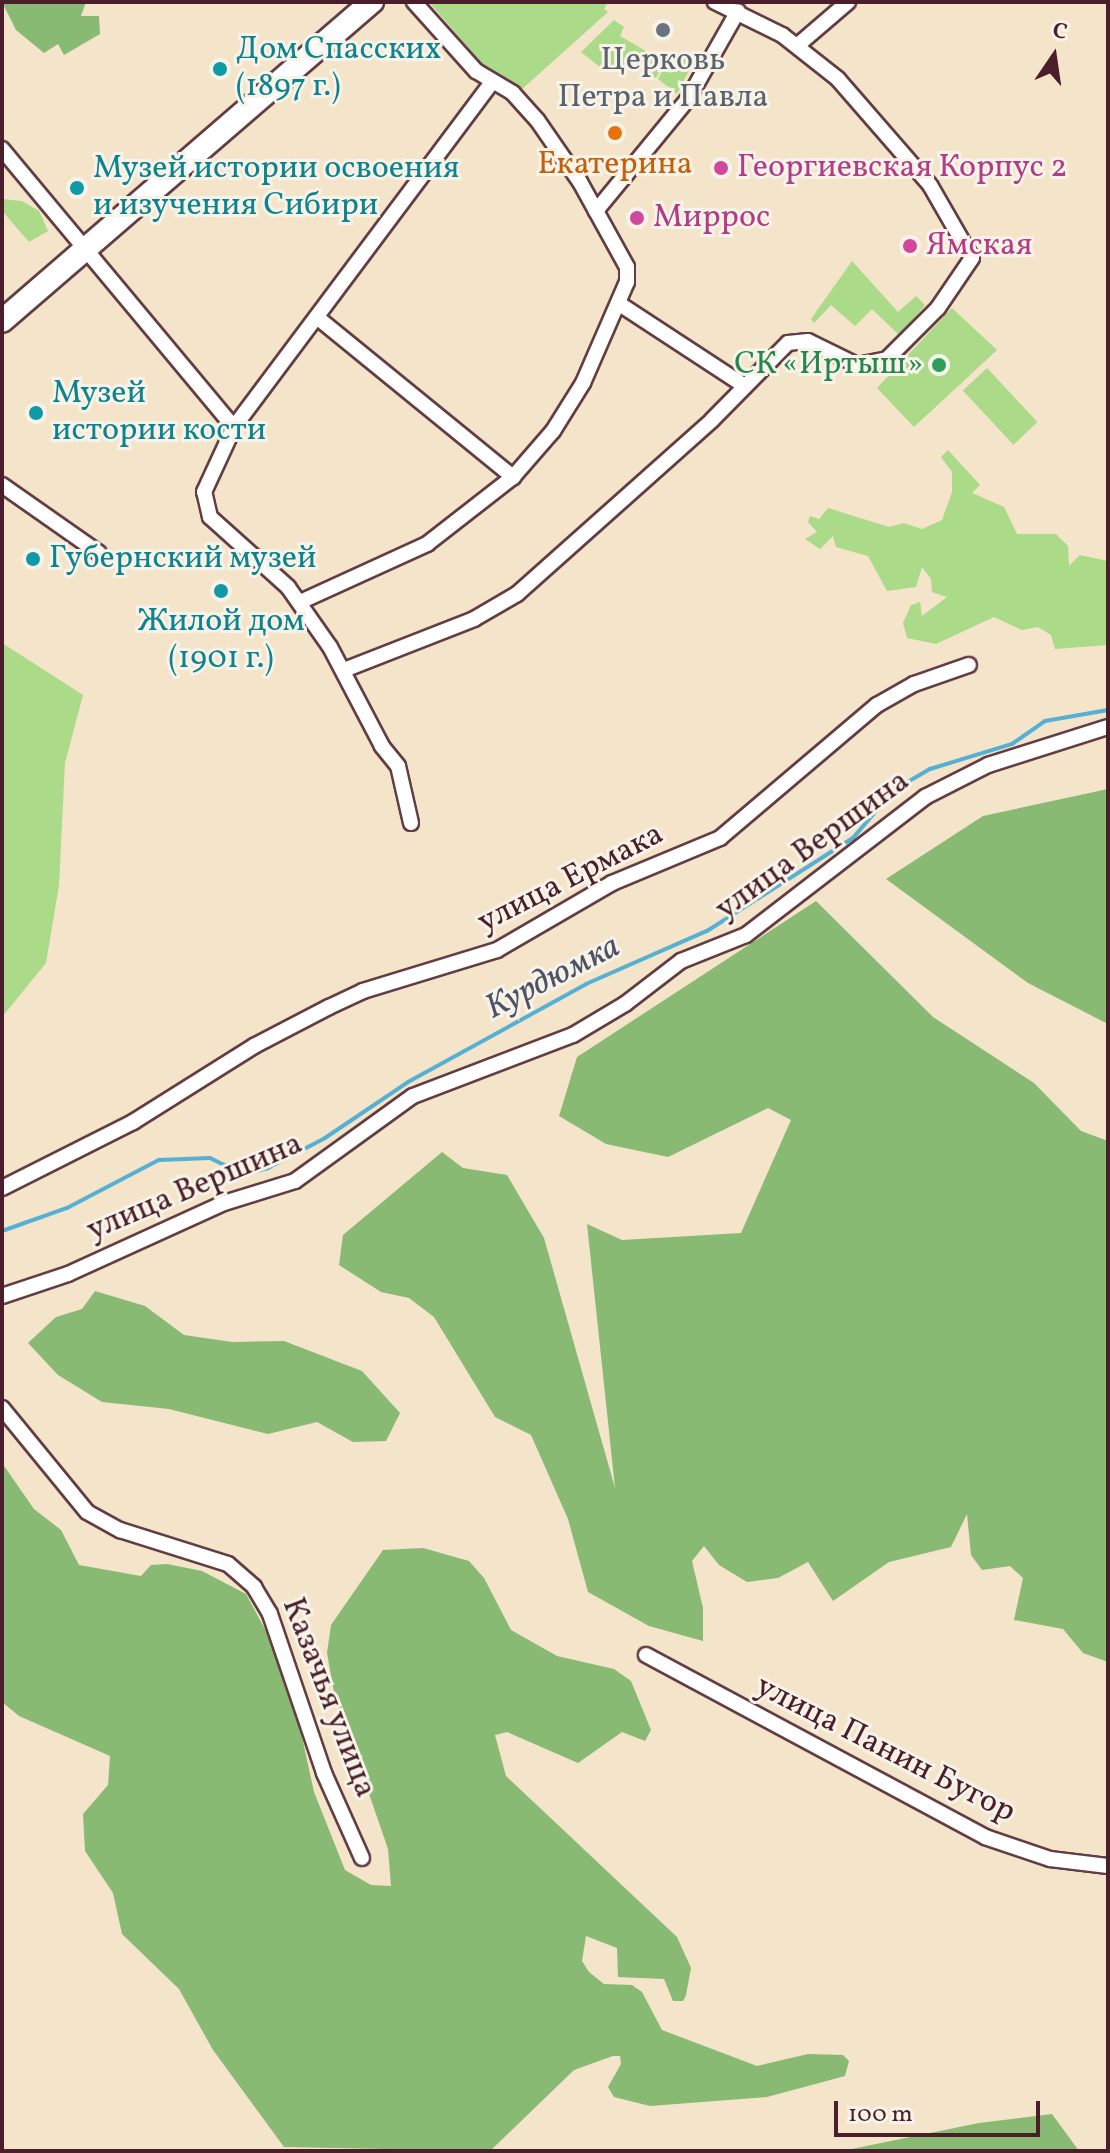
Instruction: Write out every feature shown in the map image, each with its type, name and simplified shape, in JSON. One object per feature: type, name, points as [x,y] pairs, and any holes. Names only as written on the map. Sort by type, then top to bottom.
[{"type":"main road","points":[[2,321],[372,2]]},
{"type":"street","points":[[300,602],[427,544],[513,477],[564,414],[621,305],[627,267],[596,211],[529,109],[476,71],[414,2]]},
{"type":"street","points":[[344,670],[463,624],[517,594],[797,339],[857,365],[887,359],[938,308],[972,258],[914,165],[838,79],[798,45],[738,11],[715,2]]},
{"type":"street","points":[[798,45],[848,2]]},
{"type":"street","points":[[596,211],[688,99],[738,11]]},
{"type":"street","points":[[411,823],[398,766],[382,746],[344,670],[300,602],[210,517],[207,482],[234,427],[492,82]]},
{"type":"street","points":[[2,149],[234,427]]},
{"type":"street","points":[[621,305],[745,386]]},
{"type":"street","points":[[318,318],[513,477]]},
{"type":"street","points":[[2,485],[99,553]]},
{"type":"street","name":"улица Ермака","points":[[2,1188],[133,1122],[254,1046],[329,1007],[363,991],[497,950],[612,883],[720,838],[877,705],[914,684],[969,665]]},
{"type":"street","name":"улица Вершина","points":[[2,1296],[68,1274],[224,1203],[295,1181],[413,1096],[573,1035],[681,961],[746,935],[925,797],[988,765],[1108,727]]},
{"type":"street","name":"Казачья улица","points":[[2,1408],[87,1512],[120,1530],[228,1564],[254,1587],[270,1614],[324,1773],[362,1858]]},
{"type":"street","name":"улица Панин Бугор","points":[[646,1655],[985,1837],[1050,1859],[1108,1866]]},
{"type":"green space","points":[[2,2],[86,2],[81,16],[99,16],[100,34],[64,55],[58,44],[44,53],[16,30]]},
{"type":"green space","points":[[429,2],[608,2],[604,9],[608,12],[521,90],[486,68]]},
{"type":"green space","points":[[614,20],[624,27],[620,36],[665,62],[656,78],[638,66],[605,71],[581,52]]},
{"type":"green space","points":[[671,54],[697,55],[677,94],[658,79]]},
{"type":"green space","points":[[2,199],[22,201],[39,211],[48,231],[29,242],[4,213]]},
{"type":"green space","points":[[852,261],[898,312],[916,296],[925,305],[900,336],[872,309],[855,326],[831,305],[814,323],[811,319]]},
{"type":"green space","name":"СК «Иртыш»","points":[[952,308],[997,350],[914,427],[877,388]]},
{"type":"green space","points":[[987,368],[1037,422],[1013,445],[963,391]]},
{"type":"green space","points":[[948,450],[980,485],[972,493],[1004,507],[1017,534],[1056,534],[1068,546],[1069,566],[1080,555],[1108,561],[1107,645],[1055,649],[1051,635],[1038,627],[1022,630],[994,617],[936,644],[907,638],[903,623],[911,605],[920,602],[922,616],[947,597],[932,592],[931,579],[922,567],[916,587],[887,591],[868,556],[836,547],[833,536],[820,549],[805,539],[817,532],[808,522],[810,516],[819,519],[828,508],[889,527],[904,523],[922,529],[942,520],[952,492],[952,472],[941,457]]},
{"type":"green space","points":[[2,643],[83,695],[65,763],[59,885],[46,963],[2,1017]]},
{"type":"green space","points":[[1108,789],[1108,1024],[1028,983],[886,879],[983,816]]},
{"type":"green space","points":[[816,901],[933,1017],[1034,1083],[1081,1131],[1108,1141],[1108,1662],[1083,1653],[1063,1629],[1014,1620],[1023,1578],[1010,1566],[982,1570],[971,1555],[967,1514],[951,1547],[889,1562],[833,1601],[808,1562],[778,1578],[747,1582],[719,1565],[704,1546],[692,1561],[703,1608],[703,1641],[649,1626],[588,1592],[568,1519],[531,1435],[495,1417],[434,1317],[409,1298],[381,1292],[339,1265],[343,1235],[442,1152],[463,1168],[507,1175],[544,1238],[615,1488],[587,1224],[622,1240],[741,1233],[791,1120],[768,1108],[668,1157],[606,1144],[559,1116],[577,1057]]},
{"type":"green space","points":[[95,1291],[145,1306],[184,1335],[232,1342],[284,1341],[362,1371],[400,1413],[386,1441],[353,1442],[317,1422],[268,1434],[169,1409],[102,1402],[58,1375],[28,1343],[56,1317],[82,1309]]},
{"type":"green space","points":[[2,1463],[34,1509],[61,1530],[79,1565],[141,1576],[151,1565],[167,1564],[202,1571],[246,1594],[266,1631],[300,1728],[314,1792],[345,1870],[371,1885],[391,1886],[388,1849],[334,1692],[327,1653],[331,1625],[383,1550],[423,1548],[469,1561],[484,1578],[511,1630],[557,1656],[614,1669],[631,1681],[651,1730],[645,1741],[622,1732],[578,1763],[507,1732],[495,1735],[506,1776],[677,1937],[691,1968],[683,2001],[673,2001],[664,1979],[618,1977],[617,1948],[586,1936],[582,1961],[589,1972],[604,1984],[632,1985],[642,1992],[662,2030],[757,2066],[808,2054],[843,2055],[849,2061],[845,2076],[767,2097],[650,2106],[614,2097],[608,2087],[621,2064],[620,2056],[613,2056],[574,2070],[490,2151],[284,2147],[213,2050],[179,1989],[122,1934],[113,1893],[85,1851],[83,1814],[108,1785],[110,1756],[19,1716],[2,1702]]},
{"type":"green space","points":[[1052,2114],[1079,2151],[842,2151],[979,2123]]},
{"type":"waterway","name":"Курдюмка","points":[[2,1231],[67,1208],[159,1160],[210,1158],[245,1175],[268,1168],[325,1138],[408,1082],[586,984],[707,931],[853,838],[894,790],[930,769],[1012,744],[1045,721],[1108,710]]},
{"type":"place","name":"Церковь Петра и Павла","points":[[663,30]]},
{"type":"place","name":"Дом Спасских (1897 г.)","points":[[220,69]]},
{"type":"place","name":"Екатерина","points":[[615,133]]},
{"type":"place","name":"Георгиевская Корпус 2","points":[[721,168]]},
{"type":"place","name":"Музей истории освоения и изучения Сибири","points":[[77,188]]},
{"type":"place","name":"Миррос","points":[[637,218]]},
{"type":"place","name":"Ямская","points":[[910,246]]},
{"type":"place","name":"СК «Иртыш»","points":[[939,365]]},
{"type":"place","name":"Музей истории кости","points":[[36,413]]},
{"type":"place","name":"Губернский музей","points":[[33,559]]},
{"type":"place","name":"Жилой дом (1901 г.)","points":[[221,591]]}]
